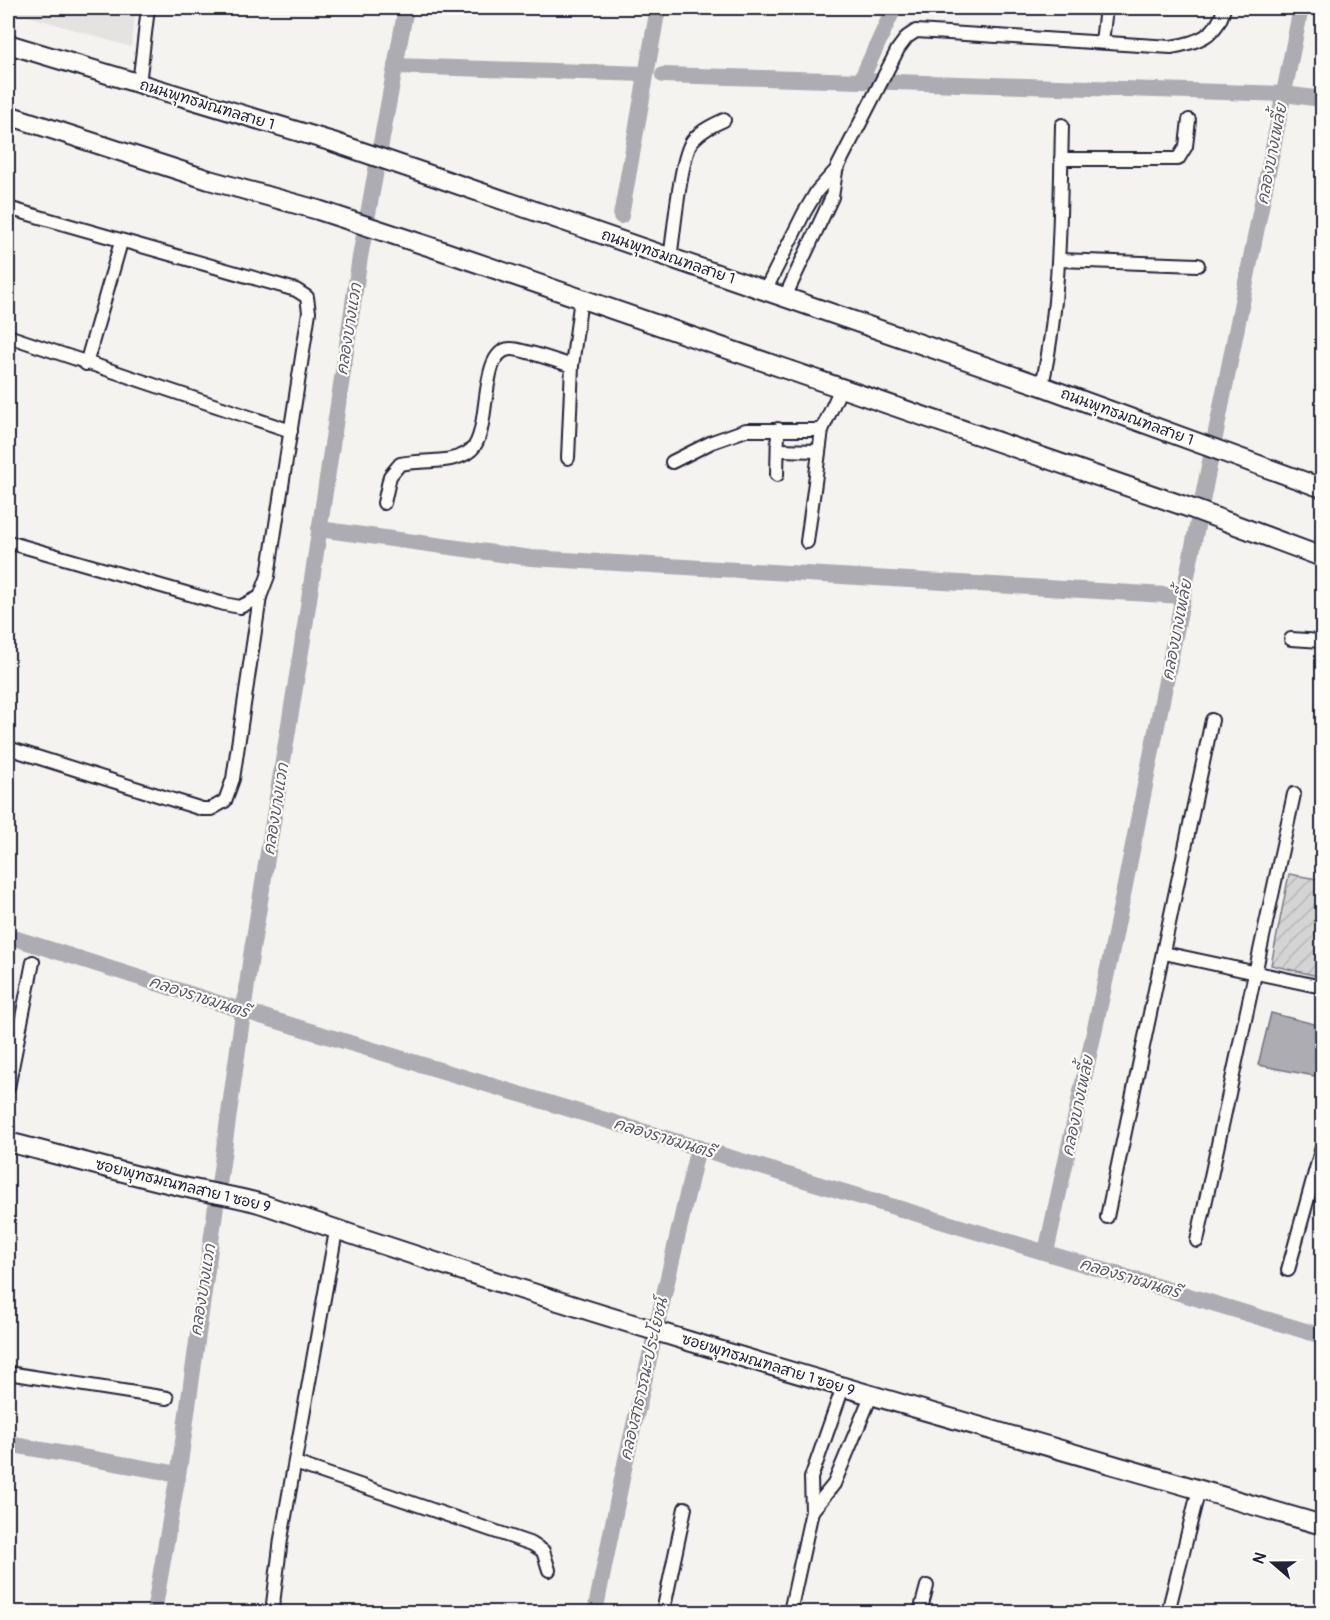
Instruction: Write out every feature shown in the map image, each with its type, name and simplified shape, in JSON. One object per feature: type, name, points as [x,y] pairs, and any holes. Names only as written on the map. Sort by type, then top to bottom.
[{"type":"main road","name":"ถนนพุทธมณฑลสาย 1","points":[[8,44],[333,142],[1042,386],[1323,488]]},
{"type":"main road","points":[[9,120],[318,210],[431,246],[1192,509],[1323,557]]},
{"type":"main road","name":"ซอยพุทธมณฑลสาย 1 ซอย 9","points":[[8,1142],[186,1188],[267,1205],[336,1231],[497,1283],[871,1396],[1323,1525]]},
{"type":"street","points":[[139,84],[148,8]]},
{"type":"street","points":[[1102,42],[1106,8]]},
{"type":"street","points":[[765,291],[804,213],[817,191],[836,170],[888,68],[907,37],[916,31],[1171,46],[1194,43],[1209,34],[1222,17],[1224,8]]},
{"type":"street","points":[[670,258],[686,157],[692,141],[703,130],[724,120]]},
{"type":"street","points":[[1061,159],[1178,159],[1186,146],[1189,120]]},
{"type":"street","points":[[1042,386],[1053,334],[1059,260],[1062,125]]},
{"type":"street","points":[[785,297],[832,196],[836,170]]},
{"type":"street","points":[[8,208],[121,242],[297,290],[308,297],[309,312],[268,576],[260,597],[233,779],[225,801],[211,809],[202,809],[8,748]]},
{"type":"street","points":[[86,364],[121,242]]},
{"type":"street","points":[[1059,260],[1198,264]]},
{"type":"street","points":[[568,458],[572,366],[580,298]]},
{"type":"street","points":[[8,336],[291,431]]},
{"type":"street","points":[[384,503],[390,476],[400,464],[416,460],[460,457],[473,449],[479,435],[492,364],[500,352],[511,348],[572,366]]},
{"type":"street","points":[[807,542],[822,430],[841,388]]},
{"type":"street","points":[[777,475],[778,429]]},
{"type":"street","points":[[672,462],[729,435],[746,430],[822,430]]},
{"type":"street","points":[[778,450],[819,451]]},
{"type":"street","points":[[8,542],[224,604],[240,607],[260,597]]},
{"type":"street","points":[[1291,639],[1323,641]]},
{"type":"street","points":[[1107,1217],[1212,720]]},
{"type":"street","points":[[1197,1241],[1294,794]]},
{"type":"street","points":[[1164,953],[1323,987]]},
{"type":"street","points":[[8,1088],[33,962]]},
{"type":"street","points":[[1288,1270],[1323,1147]]},
{"type":"street","points":[[275,1611],[295,1463],[336,1231]]},
{"type":"street","points":[[8,1372],[167,1398]]},
{"type":"street","points":[[790,1612],[812,1510],[811,1478],[843,1387]]},
{"type":"street","points":[[812,1510],[834,1484],[871,1396]]},
{"type":"street","points":[[295,1463],[532,1544],[543,1551],[549,1570]]},
{"type":"street","points":[[1168,1612],[1199,1489]]},
{"type":"street","points":[[663,1612],[685,1508]]},
{"type":"street","points":[[920,1612],[927,1586]]},
{"type":"shaded area","points":[[8,8],[136,8],[131,47],[8,10]]},
{"type":"shaded area","points":[[1289,874],[1322,880],[1322,977],[1271,965]]},
{"type":"shaded area","points":[[1271,1013],[1322,1026],[1320,1077],[1258,1065]]},
{"type":"waterway","name":"คลองบางแวก","points":[[154,1612],[180,1463],[251,956],[304,633],[360,257],[406,8]]},
{"type":"waterway","points":[[621,216],[658,8]]},
{"type":"waterway","points":[[861,80],[894,8]]},
{"type":"waterway","name":"คลองบางเพลี้ย","points":[[1046,1252],[1112,950],[1301,8]]},
{"type":"waterway","points":[[395,66],[646,74]]},
{"type":"waterway","points":[[663,75],[1284,94],[1322,99]]},
{"type":"waterway","points":[[319,529],[531,558],[1183,596]]},
{"type":"waterway","name":"คลองราชมนตรี","points":[[8,936],[244,1011],[1322,1336]]},
{"type":"waterway","name":"คลองสาธารณะประโยชน์","points":[[595,1612],[625,1464],[698,1147]]},
{"type":"waterway","points":[[8,1444],[178,1474]]}]
